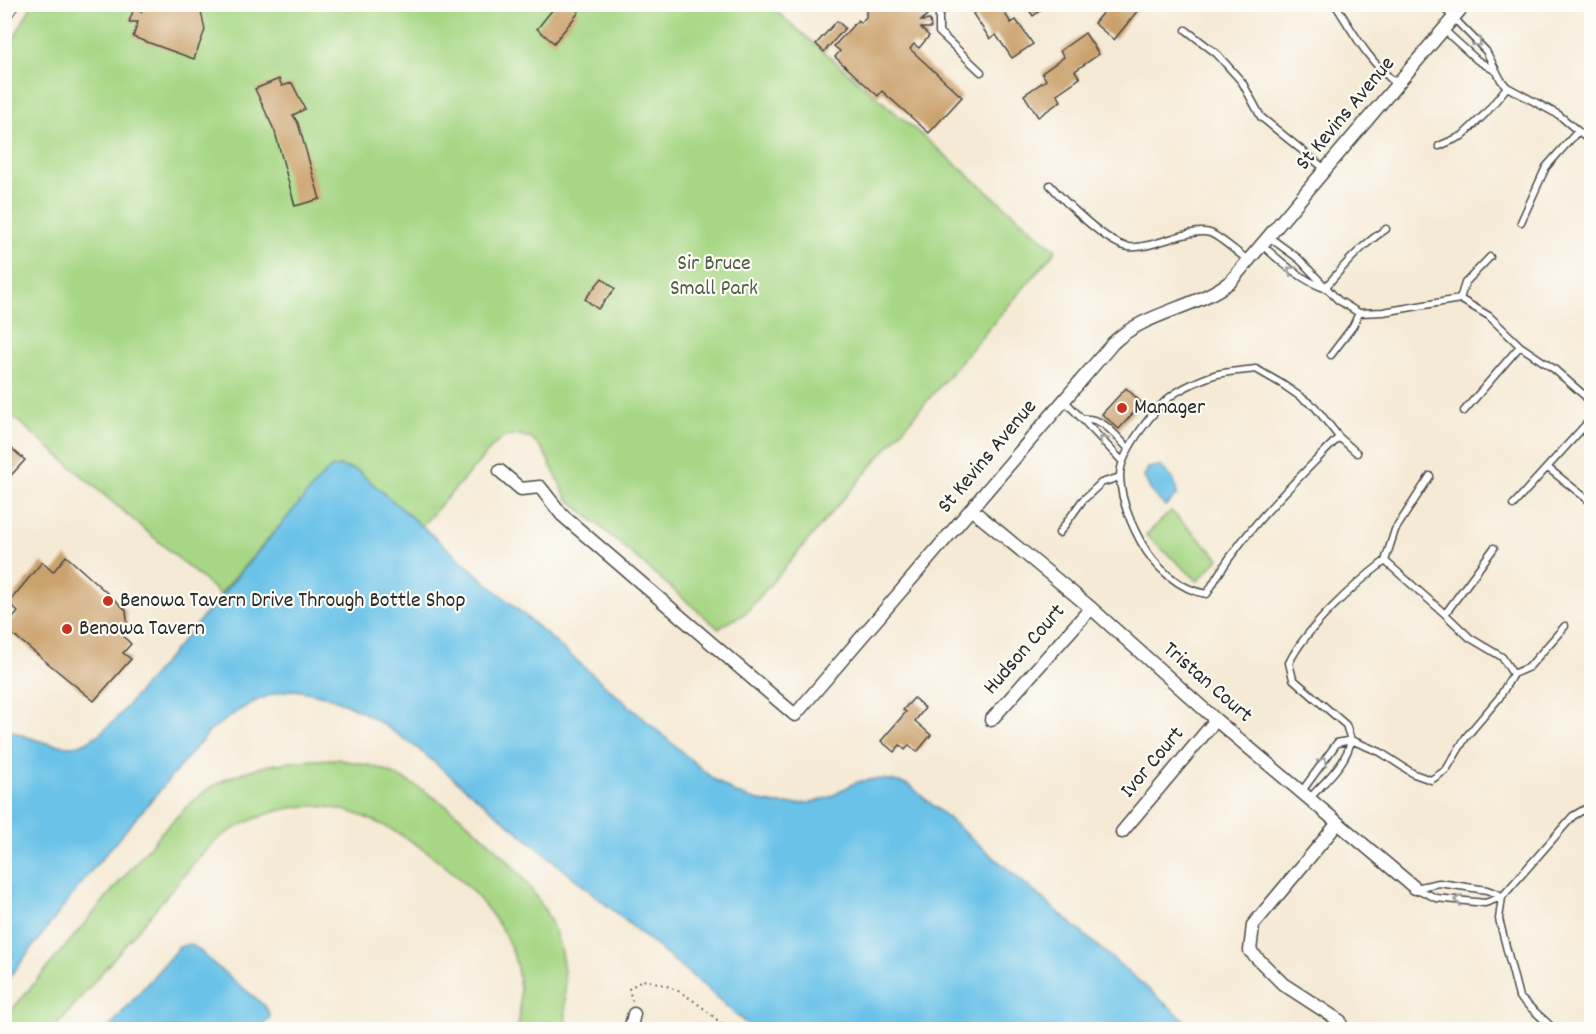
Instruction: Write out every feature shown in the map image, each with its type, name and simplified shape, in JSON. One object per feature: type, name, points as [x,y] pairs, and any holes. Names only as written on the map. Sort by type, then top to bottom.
[{"type":"main road","points":[[4,10],[8,4]]},
{"type":"street","name":"St Kevins Avenue","points":[[500,471],[521,489],[540,488],[562,515],[795,715],[1123,334],[1143,322],[1211,295],[1231,281],[1465,4]]},
{"type":"street","name":"Tristan Court","points":[[971,509],[1091,608],[1216,720],[1415,888]]},
{"type":"street","name":"Hudson Court","points":[[992,720],[1091,608]]},
{"type":"street","name":"Ivor Court","points":[[1122,832],[1216,720]]},
{"type":"street","points":[[1338,823],[1253,925],[1250,951],[1283,984],[1340,1021]]},
{"type":"street","points":[[630,1029],[634,1014]]},
{"type":"lane","points":[[947,4],[939,15],[939,32],[981,72]]},
{"type":"lane","points":[[1335,4],[1359,45],[1372,62],[1398,85]]},
{"type":"lane","points":[[1440,4],[1486,51],[1501,81],[1507,87],[1548,108],[1592,144]]},
{"type":"lane","points":[[1589,4],[1592,12]]},
{"type":"lane","points":[[1186,30],[1217,54],[1242,82],[1261,117],[1326,169]]},
{"type":"lane","points":[[1444,30],[1477,60],[1497,72]]},
{"type":"lane","points":[[1439,146],[1462,136],[1486,113],[1507,87]]},
{"type":"lane","points":[[1521,222],[1546,167],[1578,131]]},
{"type":"lane","points":[[1050,185],[1072,210],[1106,236],[1128,248],[1187,234],[1210,233],[1248,261]]},
{"type":"lane","points":[[1325,288],[1366,242],[1386,229]]},
{"type":"lane","points":[[1265,241],[1296,273],[1310,283],[1325,288]]},
{"type":"lane","points":[[1265,241],[1299,260],[1338,300],[1359,313],[1383,312],[1460,299],[1498,323],[1520,346],[1554,369],[1585,396],[1589,403],[1590,421],[1513,505]]},
{"type":"lane","points":[[1460,299],[1466,283],[1490,257]]},
{"type":"lane","points":[[1331,355],[1353,326],[1359,313]]},
{"type":"lane","points":[[1464,411],[1520,346]]},
{"type":"lane","points":[[1339,437],[1282,494],[1239,544],[1207,594],[1192,592],[1149,557],[1127,516],[1120,477],[1122,461],[1128,448],[1154,414],[1175,393],[1212,375],[1256,369],[1315,407],[1339,437],[1357,453]]},
{"type":"lane","points":[[1065,400],[1122,461]]},
{"type":"lane","points":[[1083,419],[1093,418],[1101,421],[1128,448]]},
{"type":"lane","points":[[1548,468],[1592,503]]},
{"type":"lane","points":[[1306,795],[1337,767],[1349,750],[1351,740],[1346,724],[1293,679],[1289,663],[1297,648],[1336,605],[1360,580],[1385,561],[1395,530],[1431,476]]},
{"type":"lane","points":[[1059,533],[1082,501],[1101,483],[1120,477]]},
{"type":"lane","points":[[1444,614],[1494,548]]},
{"type":"lane","points":[[1385,561],[1470,638],[1502,657],[1513,674]]},
{"type":"lane","points":[[1306,795],[1337,743],[1351,740],[1380,752],[1414,774],[1431,780],[1446,770],[1466,737],[1499,698],[1513,674],[1529,667],[1565,626]]},
{"type":"lane","points":[[1415,888],[1436,897],[1475,902],[1485,903],[1502,897],[1573,816],[1592,805]]},
{"type":"lane","points":[[1415,888],[1439,883],[1487,890],[1502,897]]},
{"type":"lane","points":[[1502,897],[1499,919],[1519,997],[1555,1029]]},
{"type":"path","points":[[634,1014],[629,989],[641,980],[657,982],[693,999],[728,1029]]},
{"type":"green space","name":"Sir Bruce Small Park","points":[[32,5],[769,5],[1056,250],[746,613],[719,629],[567,498],[543,450],[532,439],[520,435],[504,437],[494,445],[421,527],[358,471],[340,466],[331,468],[220,594],[5,410],[5,54]]},
{"type":"green space","points":[[1171,511],[1219,558],[1198,581],[1146,535]]},
{"type":"green space","points":[[336,759],[372,766],[423,790],[475,829],[520,875],[538,899],[551,922],[560,948],[564,974],[566,1029],[518,1029],[520,988],[511,948],[498,924],[479,899],[456,875],[401,835],[372,820],[343,810],[304,806],[269,814],[222,836],[201,855],[54,1029],[5,1029],[5,1018],[160,834],[200,795],[229,778],[258,768],[289,762]]},
{"type":"water","points":[[339,466],[358,471],[712,778],[751,799],[785,804],[819,801],[855,783],[868,780],[889,780],[909,785],[1195,1029],[752,1029],[703,985],[417,748],[380,722],[353,707],[326,696],[294,690],[269,695],[238,711],[210,731],[87,876],[5,983],[5,729],[65,746],[85,743],[102,732],[116,719],[324,474],[331,468]]},
{"type":"water","points":[[1159,466],[1172,478],[1177,495],[1165,506],[1152,493],[1144,477],[1148,468]]},
{"type":"water","points":[[190,944],[266,1007],[270,1017],[261,1029],[108,1029],[179,947]]},
{"type":"building","points":[[144,4],[183,4],[201,11],[205,30],[194,59],[133,37],[138,22],[129,22],[134,8],[141,12]]},
{"type":"building","points":[[557,4],[569,4],[579,12],[554,43],[537,29]]},
{"type":"building","points":[[816,4],[852,4],[852,6],[816,8]]},
{"type":"building","points":[[866,4],[929,4],[930,12],[921,21],[930,20],[931,28],[921,28],[929,36],[919,48],[914,44],[910,49],[962,97],[929,133],[882,91],[878,96],[835,57],[840,51],[834,46],[858,20],[861,23],[866,17]]},
{"type":"building","points":[[976,4],[999,4],[1011,23],[1016,20],[1033,44],[1012,58],[996,35],[990,39],[973,14],[979,10]]},
{"type":"building","points":[[1025,4],[1049,4],[1033,16]]},
{"type":"building","points":[[1110,4],[1143,4],[1114,40],[1094,23]]},
{"type":"building","points":[[837,21],[845,28],[824,52],[816,44]]},
{"type":"building","points":[[1085,33],[1099,54],[1075,71],[1080,78],[1057,94],[1061,101],[1038,117],[1024,95],[1046,80],[1042,73],[1064,57],[1060,51]]},
{"type":"building","points":[[279,79],[282,86],[292,83],[305,109],[293,115],[298,123],[320,199],[295,206],[275,132],[255,89]]},
{"type":"building","points":[[602,278],[615,289],[598,309],[585,299]]},
{"type":"building","name":"Manager","points":[[1126,388],[1142,403],[1119,429],[1102,414]]},
{"type":"building","points":[[4,442],[25,460],[4,483]]},
{"type":"building","name":"Benowa Tavern","points":[[66,556],[126,610],[128,629],[123,636],[131,644],[123,653],[131,659],[94,701],[5,628],[18,612],[9,602],[42,562],[53,572]]},
{"type":"building","points":[[914,698],[925,708],[915,721],[931,735],[917,752],[909,745],[905,750],[900,745],[894,752],[881,741],[906,712],[903,710]]},
{"type":"place","name":"Manager","points":[[1122,408]]},
{"type":"place","name":"Benowa Tavern Drive Through Bottle Shop","points":[[108,601]]},
{"type":"place","name":"Benowa Tavern","points":[[67,629]]}]
